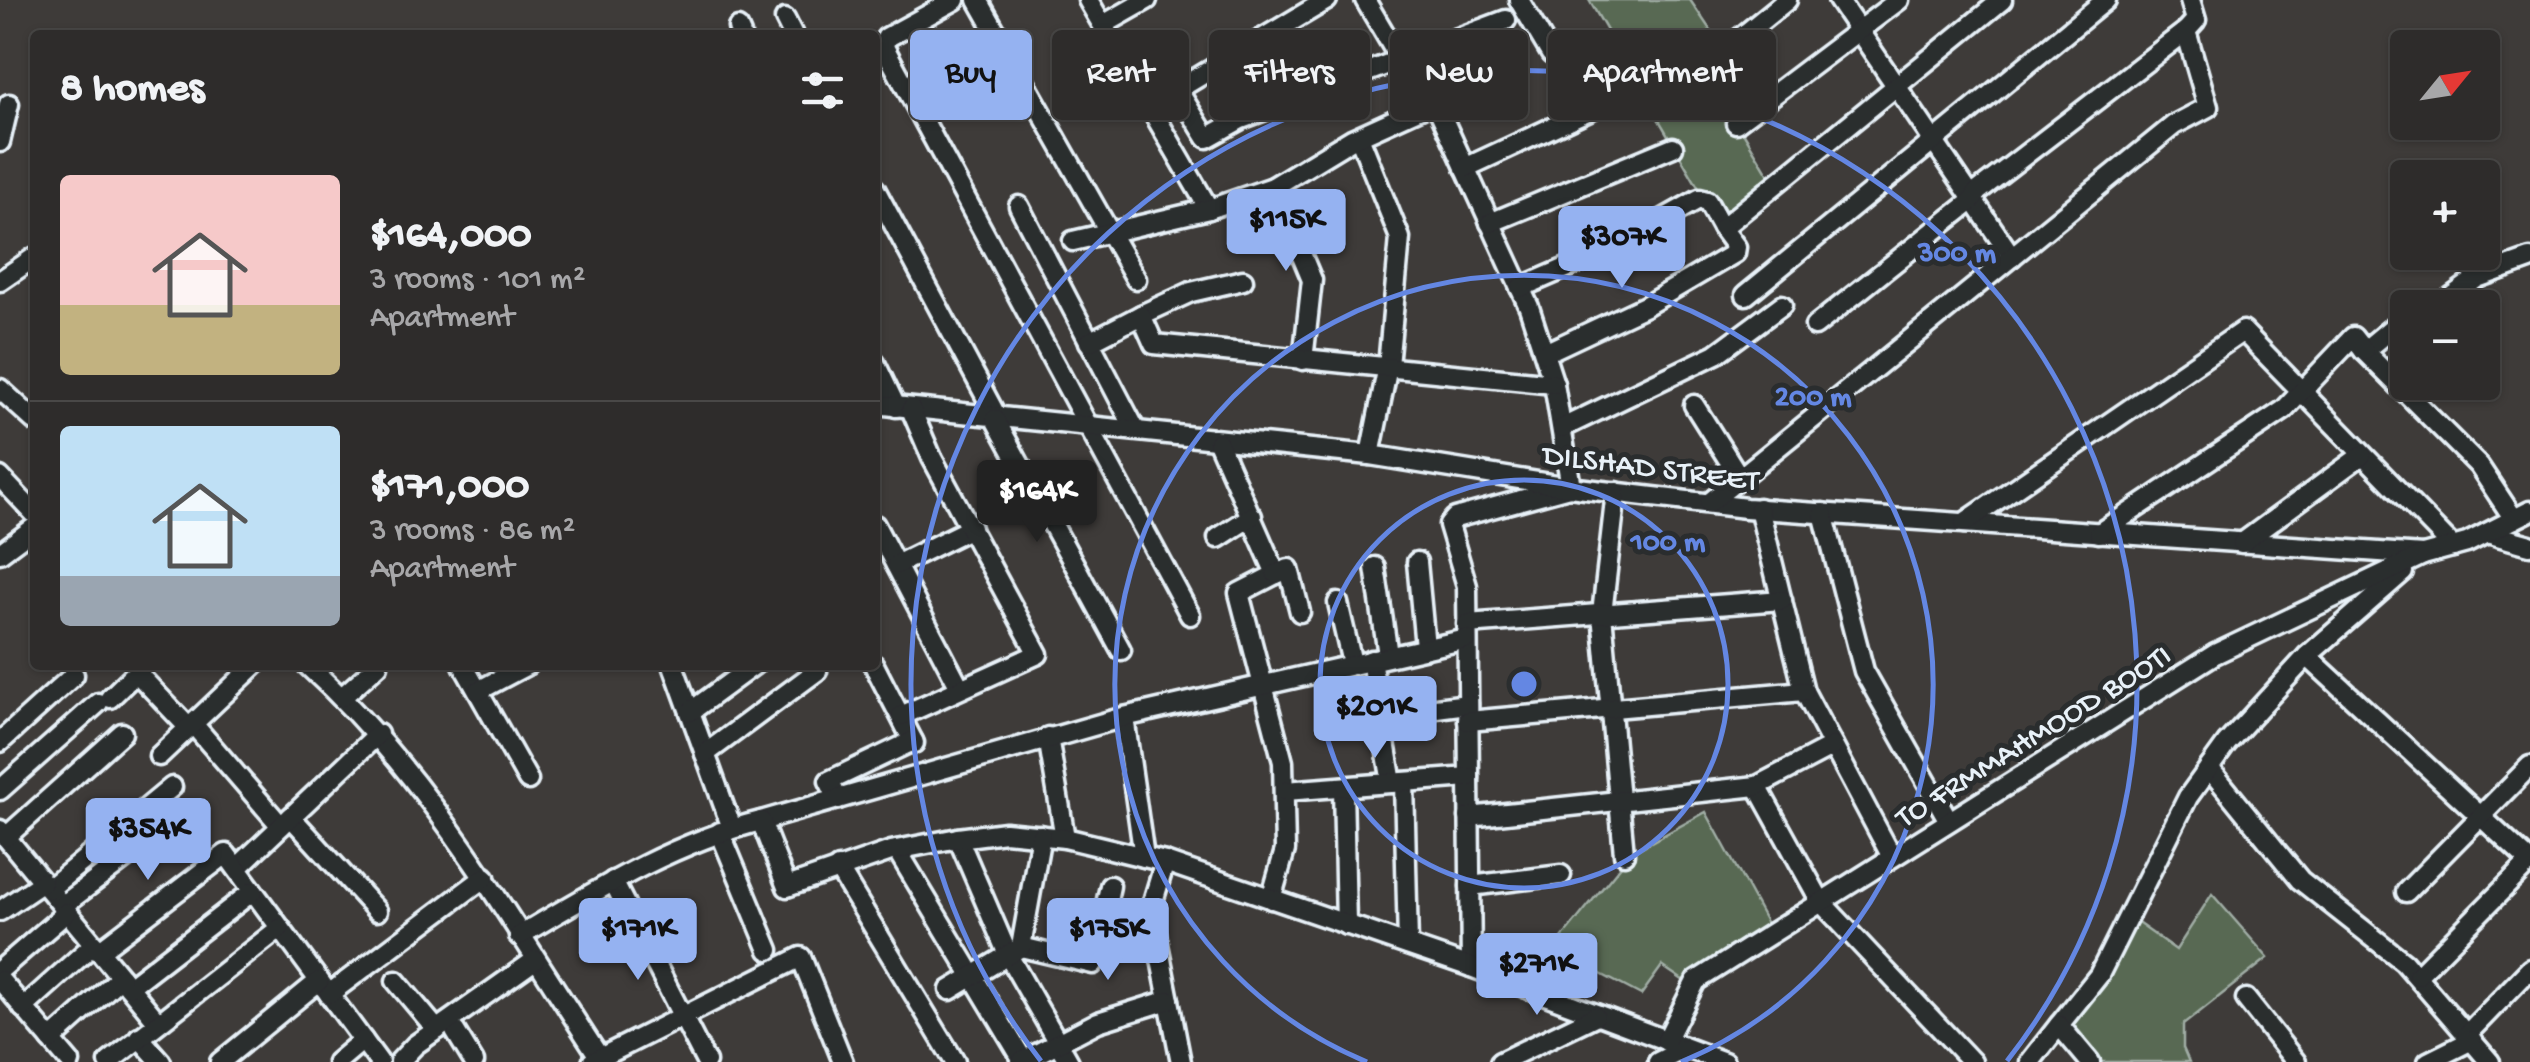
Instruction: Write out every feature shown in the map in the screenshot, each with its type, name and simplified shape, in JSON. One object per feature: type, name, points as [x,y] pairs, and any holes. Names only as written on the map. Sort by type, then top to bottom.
[{"type":"street","points":[[956,0],[886,38],[884,47],[1190,615]]},
{"type":"street","points":[[978,0],[1136,279]]},
{"type":"street","points":[[1088,0],[1105,30]]},
{"type":"street","points":[[1102,25],[1147,0]]},
{"type":"street","points":[[1189,83],[1327,0]]},
{"type":"street","points":[[1367,0],[1390,43]]},
{"type":"street","points":[[1518,0],[1548,49]]},
{"type":"street","points":[[1750,30],[1787,0]]},
{"type":"street","points":[[1838,0],[2012,257]]},
{"type":"street","points":[[1736,122],[1898,0]]},
{"type":"street","points":[[1722,228],[2002,0]]},
{"type":"street","points":[[1746,296],[2106,0]]},
{"type":"street","points":[[1815,326],[1973,200],[1977,192],[2186,31],[2196,20],[2190,0]]},
{"type":"street","points":[[1479,30],[1506,20]]},
{"type":"street","points":[[1709,503],[2174,125],[2208,106],[2186,31]]},
{"type":"street","points":[[1189,108],[1207,138],[1241,119],[1390,63]]},
{"type":"street","points":[[0,142],[10,105]]},
{"type":"street","points":[[1158,120],[1209,209]]},
{"type":"street","points":[[1072,242],[1209,209],[1273,187],[1352,140],[1360,140],[1398,120]]},
{"type":"street","points":[[1443,120],[1520,288],[1545,353],[1562,428],[1569,486],[1451,520],[1467,586],[1471,967]]},
{"type":"street","points":[[1465,168],[1568,120]]},
{"type":"street","points":[[1360,140],[1400,238],[1388,366],[1370,455]]},
{"type":"street","points":[[1490,222],[1674,146]]},
{"type":"street","points":[[1273,187],[1312,280],[1303,360]]},
{"type":"street","points":[[880,198],[1121,650]]},
{"type":"street","points":[[1520,288],[1610,249],[1699,199],[1706,201],[1736,246],[1735,253],[1644,306],[1545,353]]},
{"type":"street","points":[[1019,206],[1135,429]]},
{"type":"street","points":[[2461,290],[2478,278],[2530,259]]},
{"type":"street","points":[[0,281],[30,260]]},
{"type":"street","points":[[1089,342],[1191,292],[1243,280]]},
{"type":"street","points":[[1562,428],[1716,354],[1782,306]]},
{"type":"street","points":[[1141,315],[1154,344],[1554,384]]},
{"type":"street","points":[[2364,350],[2390,328]]},
{"type":"street","points":[[1964,523],[2243,331],[2453,547]]},
{"type":"street","points":[[2099,532],[2284,410],[2353,338],[2522,515]]},
{"type":"street","points":[[880,371],[1038,654],[900,716]]},
{"type":"street","points":[[0,389],[30,416]]},
{"type":"street","name":"DILSHAD STREET","points":[[880,405],[1370,455],[1569,486],[1759,508],[2423,556]]},
{"type":"street","points":[[1694,405],[1740,478]]},
{"type":"street","points":[[1218,442],[1276,574]]},
{"type":"street","points":[[2242,543],[2362,455]]},
{"type":"street","points":[[0,477],[30,509]]},
{"type":"street","points":[[1616,492],[1602,614],[1624,854]]},
{"type":"street","points":[[1759,508],[1804,691],[1892,857]]},
{"type":"street","points":[[1823,513],[1864,670],[1949,821]]},
{"type":"street","name":"TO FRMMAHMOOD BOOTI","points":[[1666,1041],[1696,980],[2216,654],[2423,556],[2487,533],[2522,515]]},
{"type":"street","points":[[1218,538],[1252,516]]},
{"type":"street","points":[[896,566],[971,528]]},
{"type":"street","points":[[2,548],[30,530]]},
{"type":"street","points":[[2487,533],[2530,544]]},
{"type":"street","points":[[880,535],[960,688]]},
{"type":"street","points":[[2030,1062],[2098,975],[2148,870],[2209,768],[2307,656],[2423,556]]},
{"type":"street","points":[[1416,562],[1425,647]]},
{"type":"street","points":[[1375,567],[1370,660],[1398,783],[1408,946]]},
{"type":"street","points":[[1271,900],[1285,850],[1283,762],[1266,681],[1239,592],[1289,568],[1300,612]]},
{"type":"street","points":[[519,936],[613,881],[726,830],[1124,716],[1425,647],[1467,632],[1602,614],[1782,600]]},
{"type":"street","points":[[1338,603],[1370,660]]},
{"type":"street","points":[[2307,656],[2530,862],[2418,976]]},
{"type":"street","points":[[0,790],[140,670]]},
{"type":"street","points":[[142,670],[191,726],[377,911]]},
{"type":"street","points":[[159,756],[249,670]]},
{"type":"street","points":[[312,670],[378,734],[450,824],[596,1060],[800,957],[843,1062]]},
{"type":"street","points":[[342,697],[372,670]]},
{"type":"street","points":[[466,670],[528,780]]},
{"type":"street","points":[[478,692],[518,670]]},
{"type":"street","points":[[676,670],[768,950]]},
{"type":"street","points":[[690,712],[747,670]]},
{"type":"street","points":[[838,799],[829,781],[914,742],[877,670]]},
{"type":"street","points":[[706,754],[817,672]]},
{"type":"street","points":[[0,742],[74,675]]},
{"type":"street","points":[[1380,715],[1609,708],[1804,691]]},
{"type":"street","points":[[1124,716],[1144,856]]},
{"type":"street","points":[[122,733],[3,833],[157,1021]]},
{"type":"street","points":[[237,868],[378,734]]},
{"type":"street","points":[[1048,737],[1064,838]]},
{"type":"street","points":[[1470,817],[1757,786],[1833,746]]},
{"type":"street","points":[[2406,892],[2530,766]]},
{"type":"street","points":[[2209,768],[2300,880],[2418,976],[2490,1062]]},
{"type":"street","points":[[1285,791],[1469,777]]},
{"type":"street","points":[[1757,786],[1821,902],[1972,1062]]},
{"type":"street","points":[[0,911],[46,886],[172,787]]},
{"type":"street","points":[[1343,787],[1346,925]]},
{"type":"street","points":[[0,970],[65,909],[187,812]]},
{"type":"street","points":[[761,821],[787,887],[897,850],[1005,832],[1042,834],[1144,856],[1471,967],[1724,1062]]},
{"type":"street","points":[[1015,952],[1042,834]]},
{"type":"street","points":[[958,838],[1069,1062]]},
{"type":"street","points":[[897,850],[1022,1061],[1057,1041],[1169,1000]]},
{"type":"street","points":[[23,1008],[96,948],[226,854],[379,1062]]},
{"type":"street","points":[[1165,862],[1151,908],[1182,1062]]},
{"type":"street","points":[[838,868],[955,1062]]},
{"type":"street","points":[[1470,886],[1561,875]]},
{"type":"street","points":[[220,1062],[485,877]]},
{"type":"street","points":[[613,881],[706,1062]]},
{"type":"street","points":[[950,990],[1015,952],[1093,964],[1110,886]]},
{"type":"street","points":[[51,1040],[124,982],[253,891]]},
{"type":"street","points":[[109,1062],[280,928]]},
{"type":"street","points":[[399,1062],[535,960]]},
{"type":"street","points":[[2428,1062],[2469,1037],[2530,969]]},
{"type":"street","points":[[0,980],[70,1062]]},
{"type":"street","points":[[396,981],[474,1062]]},
{"type":"street","points":[[2246,999],[2296,1062]]},
{"type":"street","points":[[1500,1062],[1595,1016]]},
{"type":"street","points":[[2059,1025],[2090,1062]]},
{"type":"street","points":[[139,1037],[161,1062]]},
{"type":"street","points":[[337,1062],[362,1040]]},
{"type":"street","points":[[1658,1062],[1684,1049]]},
{"type":"green space","points":[[1589,0],[1690,0],[1710,30],[1606,30]]},
{"type":"green space","points":[[1659,120],[1736,120],[1775,185],[1722,228]]},
{"type":"green space","points":[[1706,812],[1772,933],[1693,987],[1662,966],[1641,995],[1553,949],[1631,853]]},
{"type":"green space","points":[[2212,894],[2268,958],[2183,1025],[2183,1048],[2189,1062],[2090,1062],[2059,1025],[2125,914],[2176,950]]}]
